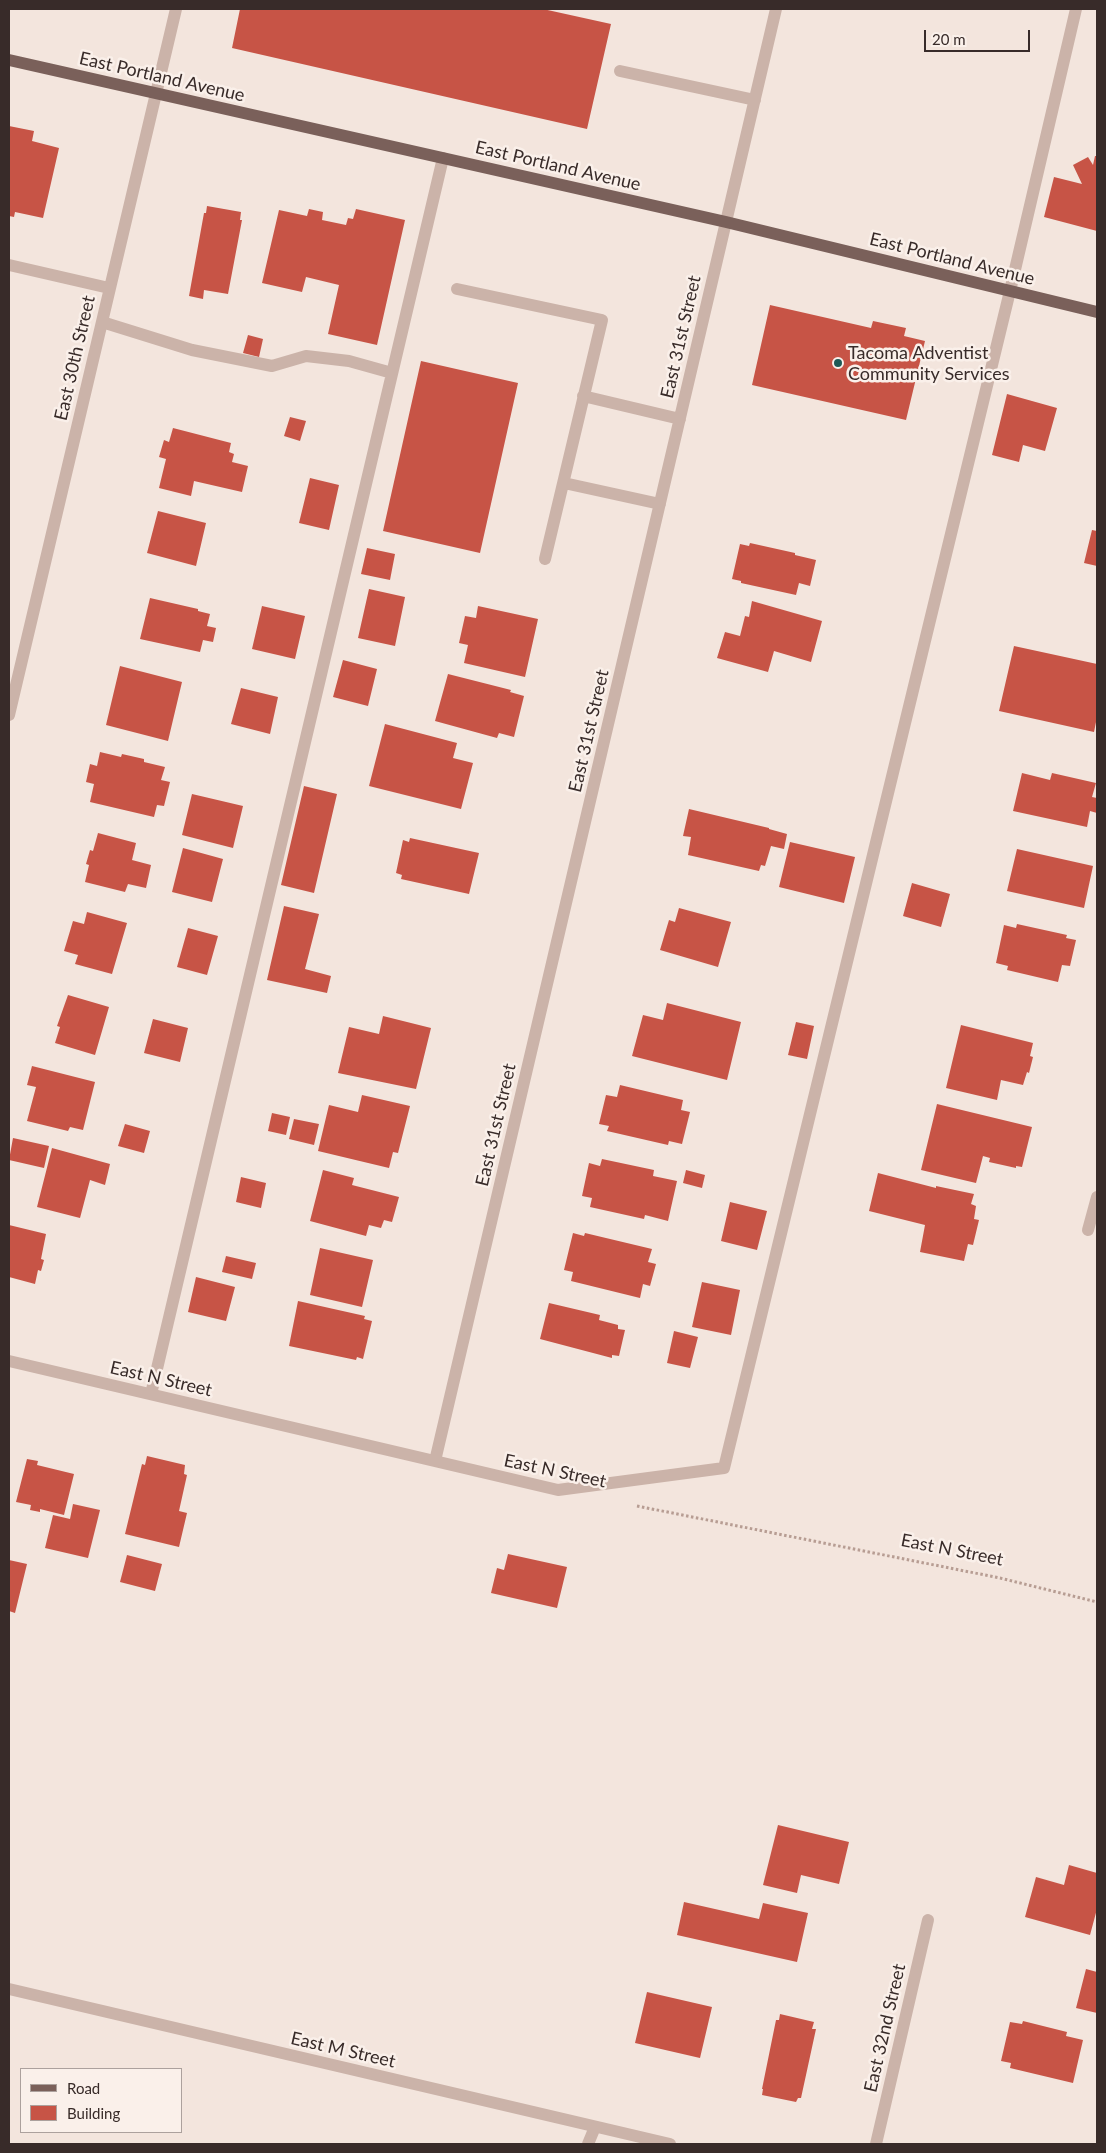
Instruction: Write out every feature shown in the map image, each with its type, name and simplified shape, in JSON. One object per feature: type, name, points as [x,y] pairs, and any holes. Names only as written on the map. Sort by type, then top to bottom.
[{"type":"main road","name":"East Portland Avenue","points":[[9,60],[726,222],[1097,312]]},
{"type":"street","name":"East 30th Street","points":[[9,715],[176,9]]},
{"type":"street","name":"East 31st Street","points":[[435,1461],[776,9]]},
{"type":"street","points":[[1010,291],[1076,9]]},
{"type":"street","points":[[620,71],[755,100]]},
{"type":"street","points":[[151,1394],[443,158]]},
{"type":"street","points":[[9,264],[109,288]]},
{"type":"street","points":[[457,289],[602,320],[545,559]]},
{"type":"street","name":"East N Street","points":[[9,1361],[558,1490],[724,1468],[1010,291]]},
{"type":"street","points":[[102,322],[192,350],[272,366],[306,356],[349,361],[392,374]]},
{"type":"street","points":[[583,396],[680,419]]},
{"type":"street","points":[[564,482],[660,504]]},
{"type":"street","points":[[1088,1230],[1097,1197]]},
{"type":"street","name":"East 32nd Street","points":[[876,2144],[928,1920]]},
{"type":"street","name":"East M Street","points":[[9,1989],[670,2144]]},
{"type":"street","points":[[588,2144],[595,2127]]},
{"type":"path","name":"East N Street","points":[[635,1506],[1000,1578],[1097,1602]]},
{"type":"building","points":[[240,9],[543,9],[611,24],[587,129],[232,48]]},
{"type":"building","points":[[9,126],[34,131],[32,141],[59,148],[43,218],[15,212],[14,217],[9,216]]},
{"type":"building","points":[[1095,156],[1097,156],[1097,231],[1044,217],[1054,177],[1082,184],[1073,165],[1088,157],[1093,165]]},
{"type":"building","points":[[207,206],[241,212],[240,220],[242,220],[228,294],[204,290],[203,299],[189,296],[204,213],[206,213]]},
{"type":"building","points":[[309,209],[323,212],[322,220],[346,225],[348,218],[353,219],[356,209],[405,220],[377,345],[328,334],[339,285],[306,277],[302,292],[262,283],[279,210],[307,216]]},
{"type":"building","name":"Tacoma Adventist Community Services","points":[[770,305],[871,328],[873,321],[906,328],[904,336],[925,341],[906,420],[752,385]]},
{"type":"building","points":[[248,335],[263,339],[259,357],[243,353]]},
{"type":"building","points":[[421,361],[518,383],[480,553],[383,531]]},
{"type":"building","points":[[1007,394],[1057,408],[1045,451],[1023,445],[1019,462],[992,455]]},
{"type":"building","points":[[290,417],[306,421],[300,441],[284,436]]},
{"type":"building","points":[[173,428],[231,443],[229,452],[234,454],[232,462],[248,466],[242,492],[194,481],[191,496],[159,488],[166,459],[159,457],[164,440],[169,442]]},
{"type":"building","points":[[310,478],[339,485],[329,530],[299,523]]},
{"type":"building","points":[[158,511],[206,523],[196,566],[147,553]]},
{"type":"building","points":[[1092,530],[1097,531],[1097,566],[1084,563]]},
{"type":"building","points":[[750,543],[795,553],[795,555],[816,560],[810,586],[799,583],[796,595],[741,583],[741,581],[732,579],[740,544],[749,546]]},
{"type":"building","points":[[367,548],[395,554],[390,580],[361,574]]},
{"type":"building","points":[[369,589],[405,597],[395,646],[358,638]]},
{"type":"building","points":[[150,598],[198,609],[198,611],[210,614],[207,626],[216,628],[213,642],[203,640],[200,652],[140,639]]},
{"type":"building","points":[[752,601],[822,621],[811,662],[774,651],[768,672],[717,658],[725,632],[740,636],[745,616],[749,617]]},
{"type":"building","points":[[262,606],[305,616],[295,659],[252,649]]},
{"type":"building","points":[[478,606],[538,619],[525,677],[464,663],[468,645],[459,643],[465,616],[476,618]]},
{"type":"building","points":[[1014,646],[1097,664],[1097,717],[1094,732],[999,711]]},
{"type":"building","points":[[343,660],[377,669],[368,706],[333,697]]},
{"type":"building","points":[[120,666],[182,682],[168,741],[106,725]]},
{"type":"building","points":[[448,674],[511,690],[510,692],[524,696],[514,737],[499,733],[497,738],[435,721]]},
{"type":"building","points":[[241,688],[278,697],[270,734],[231,724]]},
{"type":"building","points":[[385,724],[457,743],[453,758],[473,763],[461,809],[369,786]]},
{"type":"building","points":[[100,752],[121,757],[122,754],[144,759],[144,762],[165,767],[161,780],[170,782],[164,806],[157,805],[154,817],[90,802],[94,784],[86,782],[90,764],[97,766]]},
{"type":"building","points":[[1022,773],[1050,780],[1052,773],[1096,783],[1092,797],[1097,798],[1097,813],[1090,811],[1087,827],[1013,811]]},
{"type":"building","points":[[304,786],[337,794],[314,893],[281,885]]},
{"type":"building","points":[[192,794],[243,806],[233,848],[182,835]]},
{"type":"building","points":[[689,809],[787,834],[784,849],[771,846],[765,866],[761,865],[759,871],[688,855],[691,837],[683,836]]},
{"type":"building","points":[[98,833],[136,843],[132,860],[151,865],[146,888],[128,884],[125,892],[85,882],[89,865],[86,864],[90,850],[93,851]]},
{"type":"building","points":[[410,838],[479,853],[469,894],[401,879],[402,875],[396,873],[403,840],[409,842]]},
{"type":"building","points":[[790,842],[855,857],[844,903],[779,887]]},
{"type":"building","points":[[183,848],[223,859],[212,902],[172,892]]},
{"type":"building","points":[[1017,849],[1093,866],[1084,908],[1007,891]]},
{"type":"building","points":[[912,883],[950,894],[941,927],[903,916]]},
{"type":"building","points":[[284,906],[319,914],[305,969],[331,976],[327,993],[267,980]]},
{"type":"building","points":[[679,908],[731,922],[718,967],[660,950],[669,920],[675,922]]},
{"type":"building","points":[[87,912],[127,923],[112,974],[75,964],[78,955],[64,951],[73,921],[84,924]]},
{"type":"building","points":[[1017,924],[1067,935],[1066,938],[1076,940],[1070,966],[1062,965],[1058,982],[1007,970],[1008,966],[996,963],[1004,925],[1016,928]]},
{"type":"building","points":[[188,928],[218,936],[207,975],[177,967]]},
{"type":"building","points":[[68,995],[109,1007],[95,1055],[55,1043],[60,1027],[57,1026]]},
{"type":"building","points":[[667,1003],[741,1022],[727,1080],[632,1056],[643,1015],[663,1020]]},
{"type":"building","points":[[383,1016],[431,1028],[416,1089],[338,1073],[349,1027],[379,1034]]},
{"type":"building","points":[[153,1019],[188,1028],[180,1062],[144,1053]]},
{"type":"building","points":[[796,1022],[814,1026],[807,1059],[788,1055]]},
{"type":"building","points":[[961,1025],[1033,1043],[1030,1056],[1033,1057],[1029,1073],[1027,1072],[1023,1085],[1001,1080],[997,1100],[946,1088]]},
{"type":"building","points":[[32,1066],[95,1082],[83,1130],[70,1127],[68,1131],[27,1121],[36,1087],[27,1085]]},
{"type":"building","points":[[620,1085],[683,1100],[681,1110],[690,1112],[682,1144],[669,1141],[668,1145],[607,1131],[609,1126],[599,1124],[606,1095],[617,1097]]},
{"type":"building","points":[[362,1095],[410,1106],[398,1153],[393,1152],[389,1168],[318,1151],[329,1105],[358,1112]]},
{"type":"building","points":[[937,1104],[1032,1127],[1022,1167],[1016,1166],[1016,1168],[989,1162],[990,1158],[983,1156],[976,1183],[921,1170]]},
{"type":"building","points":[[272,1113],[290,1117],[286,1135],[268,1131]]},
{"type":"building","points":[[294,1119],[319,1124],[314,1145],[289,1139]]},
{"type":"building","points":[[125,1124],[150,1131],[144,1153],[118,1146]]},
{"type":"building","points":[[13,1138],[49,1146],[44,1168],[9,1160]]},
{"type":"building","points":[[52,1148],[110,1164],[105,1185],[90,1180],[80,1218],[37,1207]]},
{"type":"building","points":[[602,1159],[654,1170],[653,1176],[677,1181],[668,1221],[645,1215],[644,1219],[590,1207],[592,1198],[582,1196],[589,1163],[600,1166]]},
{"type":"building","points":[[323,1170],[354,1178],[352,1185],[399,1197],[392,1222],[384,1220],[381,1228],[369,1225],[366,1236],[310,1221]]},
{"type":"building","points":[[686,1170],[705,1175],[702,1188],[683,1183]]},
{"type":"building","points":[[878,1173],[936,1188],[936,1186],[974,1194],[971,1204],[976,1206],[974,1219],[979,1220],[973,1245],[968,1244],[964,1261],[920,1252],[925,1225],[869,1211]]},
{"type":"building","points":[[241,1177],[266,1183],[261,1208],[236,1202]]},
{"type":"building","points":[[730,1202],[767,1211],[757,1250],[721,1241]]},
{"type":"building","points":[[9,1225],[46,1234],[41,1259],[44,1260],[41,1271],[38,1270],[35,1284],[9,1277]]},
{"type":"building","points":[[573,1233],[584,1236],[585,1233],[652,1249],[648,1262],[656,1264],[650,1286],[643,1284],[640,1298],[571,1281],[573,1272],[564,1270]]},
{"type":"building","points":[[320,1248],[373,1260],[362,1307],[310,1295]]},
{"type":"building","points":[[226,1256],[256,1263],[252,1279],[222,1272]]},
{"type":"building","points":[[196,1277],[235,1287],[226,1321],[188,1312]]},
{"type":"building","points":[[702,1282],[740,1290],[731,1335],[692,1327]]},
{"type":"building","points":[[298,1301],[365,1316],[364,1319],[372,1321],[363,1359],[357,1357],[356,1360],[289,1346]]},
{"type":"building","points":[[549,1303],[600,1315],[599,1320],[618,1325],[618,1329],[625,1330],[619,1356],[612,1355],[612,1358],[540,1339]]},
{"type":"building","points":[[674,1331],[698,1337],[690,1368],[667,1363]]},
{"type":"building","points":[[147,1456],[185,1465],[184,1474],[187,1475],[179,1511],[187,1513],[179,1547],[125,1534],[142,1464],[145,1465]]},
{"type":"building","points":[[27,1459],[38,1461],[37,1465],[74,1474],[64,1515],[40,1509],[40,1512],[30,1510],[31,1505],[16,1502]]},
{"type":"building","points":[[73,1504],[100,1510],[88,1558],[45,1548],[53,1515],[70,1519]]},
{"type":"building","points":[[508,1554],[567,1567],[557,1608],[491,1593],[497,1568],[504,1570]]},
{"type":"building","points":[[127,1555],[162,1564],[155,1591],[120,1582]]},
{"type":"building","points":[[9,1560],[27,1564],[15,1613],[9,1611]]},
{"type":"building","points":[[778,1825],[849,1842],[839,1884],[801,1875],[797,1893],[763,1885]]},
{"type":"building","points":[[1069,1865],[1097,1873],[1097,1909],[1090,1935],[1025,1917],[1036,1877],[1064,1885]]},
{"type":"building","points":[[684,1902],[759,1919],[763,1903],[808,1913],[797,1962],[677,1935]]},
{"type":"building","points":[[1086,1969],[1097,1972],[1097,2013],[1076,2008]]},
{"type":"building","points":[[647,1992],[712,2007],[700,2058],[635,2043]]},
{"type":"building","points":[[780,2014],[814,2022],[812,2029],[816,2029],[801,2098],[798,2098],[796,2102],[762,2095],[776,2020],[779,2020]]},
{"type":"building","points":[[1023,2021],[1067,2032],[1066,2036],[1083,2040],[1073,2083],[1010,2068],[1011,2063],[1001,2061],[1010,2022],[1022,2024]]},
{"type":"place","name":"Tacoma Adventist Community Services","points":[[838,363]]}]
